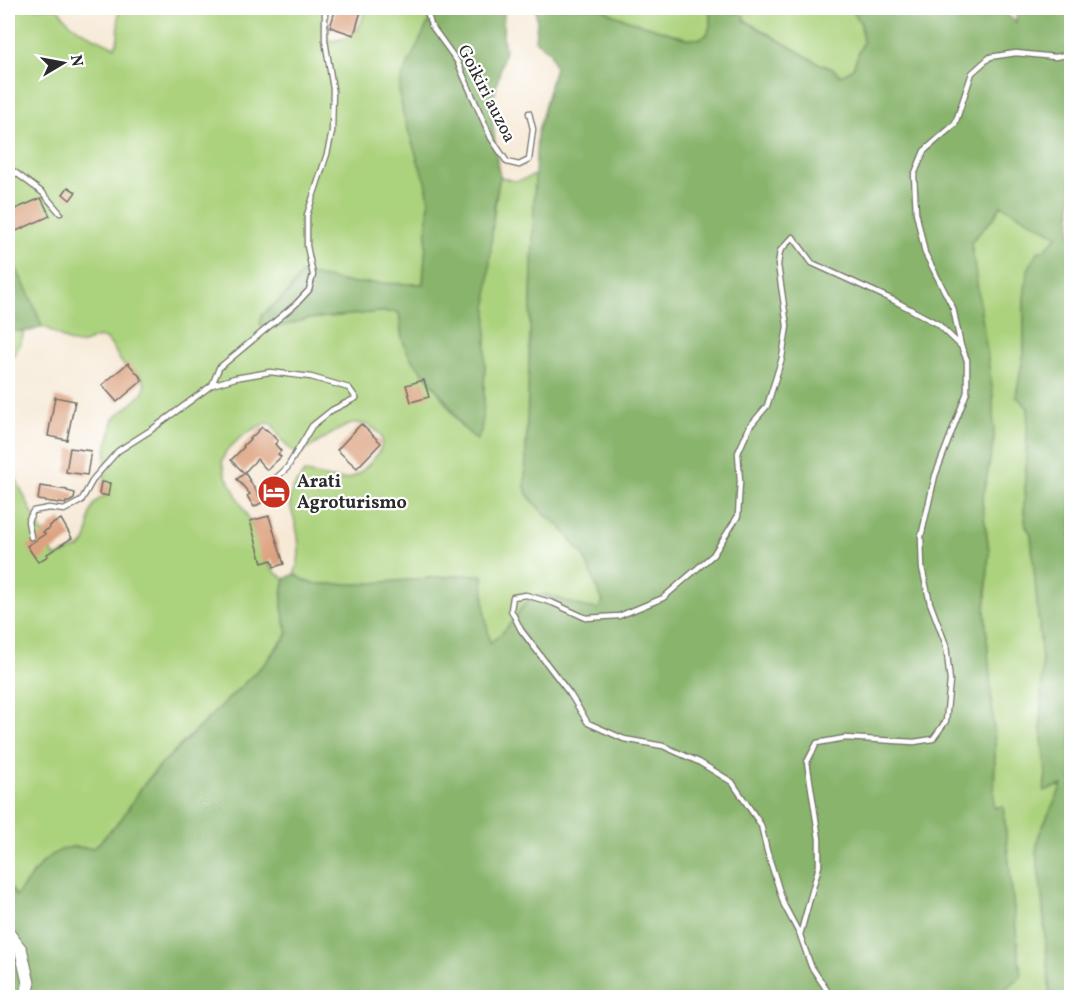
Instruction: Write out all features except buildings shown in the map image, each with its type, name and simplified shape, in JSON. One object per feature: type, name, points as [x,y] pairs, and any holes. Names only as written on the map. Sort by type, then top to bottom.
[{"type":"street","points":[[8,933],[21,950],[29,985],[24,998]]},
{"type":"lane","points":[[212,385],[219,369],[296,304],[309,290],[313,275],[307,246],[307,215],[332,132],[333,89],[324,40],[325,8]]},
{"type":"lane","name":"Goikiri auzoa","points":[[426,8],[431,25],[457,61],[491,138],[507,162],[519,165],[529,160],[533,129],[529,113]]},
{"type":"lane","points":[[800,935],[819,866],[819,839],[807,762],[817,743],[844,738],[914,742],[933,739],[946,721],[950,681],[946,645],[924,580],[921,537],[935,476],[967,392],[967,360],[961,346],[953,308],[925,253],[916,212],[914,175],[924,151],[955,124],[972,74],[990,57],[1016,53],[1055,57],[1071,54]]},
{"type":"lane","points":[[8,167],[43,193],[60,213]]},
{"type":"lane","points":[[832,998],[811,966],[800,935],[784,905],[761,825],[732,782],[699,762],[663,746],[624,739],[588,723],[570,694],[521,630],[511,610],[513,597],[526,595],[554,603],[586,618],[619,616],[663,598],[713,555],[738,516],[740,481],[738,453],[750,426],[767,405],[782,358],[787,326],[778,265],[780,251],[793,237],[812,263],[893,300],[938,324],[961,346]]},
{"type":"lane","points":[[31,537],[28,521],[33,511],[49,508],[63,510],[81,501],[94,478],[118,450],[212,385],[235,378],[270,372],[311,377],[349,388],[356,398],[332,410],[312,426],[287,468],[262,491]]},
{"type":"green space","points":[[8,8],[58,8],[63,16],[76,27],[115,47],[118,36],[119,8],[323,8],[327,38],[330,41],[344,39],[355,32],[364,16],[365,8],[433,8],[399,90],[403,113],[426,181],[429,202],[423,284],[350,283],[301,273],[289,292],[262,315],[267,330],[308,319],[399,312],[402,339],[462,427],[483,418],[491,235],[500,176],[517,181],[535,175],[525,486],[527,494],[543,513],[561,527],[584,556],[603,602],[598,609],[586,608],[546,595],[528,601],[505,630],[490,644],[485,615],[467,575],[361,584],[318,584],[306,581],[294,574],[299,550],[290,501],[293,488],[304,473],[341,479],[356,475],[377,454],[382,439],[370,426],[354,423],[299,454],[287,446],[272,424],[259,426],[242,436],[226,451],[222,462],[225,474],[248,517],[268,563],[285,579],[282,607],[288,634],[266,662],[158,767],[141,788],[123,817],[97,845],[93,848],[71,847],[43,862],[16,896],[8,884],[8,476],[16,479],[55,557],[81,547],[87,536],[93,506],[105,496],[106,451],[113,421],[136,401],[144,390],[145,384],[140,375],[124,365],[111,344],[105,339],[98,338],[79,344],[74,343],[42,326],[8,253]]},
{"type":"green space","points":[[433,8],[504,8],[505,50],[491,108],[500,176],[494,206],[488,290],[483,418],[477,440],[462,427],[447,402],[410,357],[402,339],[399,312],[308,319],[267,330],[263,329],[260,323],[262,315],[289,292],[301,273],[350,283],[423,284],[429,202],[426,181],[403,113],[399,90],[403,75]]},
{"type":"green space","points":[[536,8],[601,8],[616,16],[685,38],[698,39],[707,35],[710,26],[710,8],[744,15],[744,20],[818,63],[833,69],[841,76],[853,68],[863,42],[861,24],[851,8],[999,8],[1016,22],[1017,8],[1071,8],[1071,997],[1050,997],[1042,895],[1036,852],[1039,835],[1062,785],[1044,791],[1046,773],[1041,729],[1042,661],[1031,534],[1026,526],[1024,511],[1028,408],[1016,396],[1024,353],[1024,298],[1028,270],[1037,252],[1044,250],[1058,236],[1001,205],[995,216],[971,242],[993,394],[994,439],[982,502],[989,551],[985,611],[995,744],[994,808],[1003,806],[1021,977],[1002,991],[1002,997],[8,997],[8,884],[16,896],[47,858],[64,849],[93,848],[97,845],[123,817],[141,788],[159,767],[266,662],[288,634],[282,607],[285,579],[294,574],[306,581],[318,584],[361,584],[483,575],[485,615],[490,643],[504,631],[523,606],[534,597],[548,595],[598,609],[603,602],[584,556],[561,527],[543,513],[527,494],[525,486],[537,135],[555,67],[550,52],[535,40]]},
{"type":"green space","points":[[601,8],[710,8],[710,26],[707,35],[698,39],[685,38],[616,16]]},
{"type":"green space","points":[[710,8],[851,8],[861,24],[863,42],[853,68],[841,76],[833,69],[818,63],[743,19]]},
{"type":"green space","points":[[1001,205],[1059,236],[1044,250],[1024,298],[1024,353],[1016,396],[1028,407],[1024,511],[1026,526],[1031,534],[1042,661],[1041,729],[1046,773],[1044,791],[1063,785],[1039,835],[1036,852],[1042,895],[1050,997],[1002,997],[1002,991],[1021,977],[1003,806],[994,808],[995,744],[985,611],[989,551],[982,502],[994,439],[971,242],[995,216]]},
{"type":"green space","points":[[8,253],[42,326],[34,330],[8,329]]},
{"type":"green space","points":[[8,329],[24,332],[18,348],[8,362]]},
{"type":"place","name":"Arati Agroturismo","points":[[274,492]]}]
